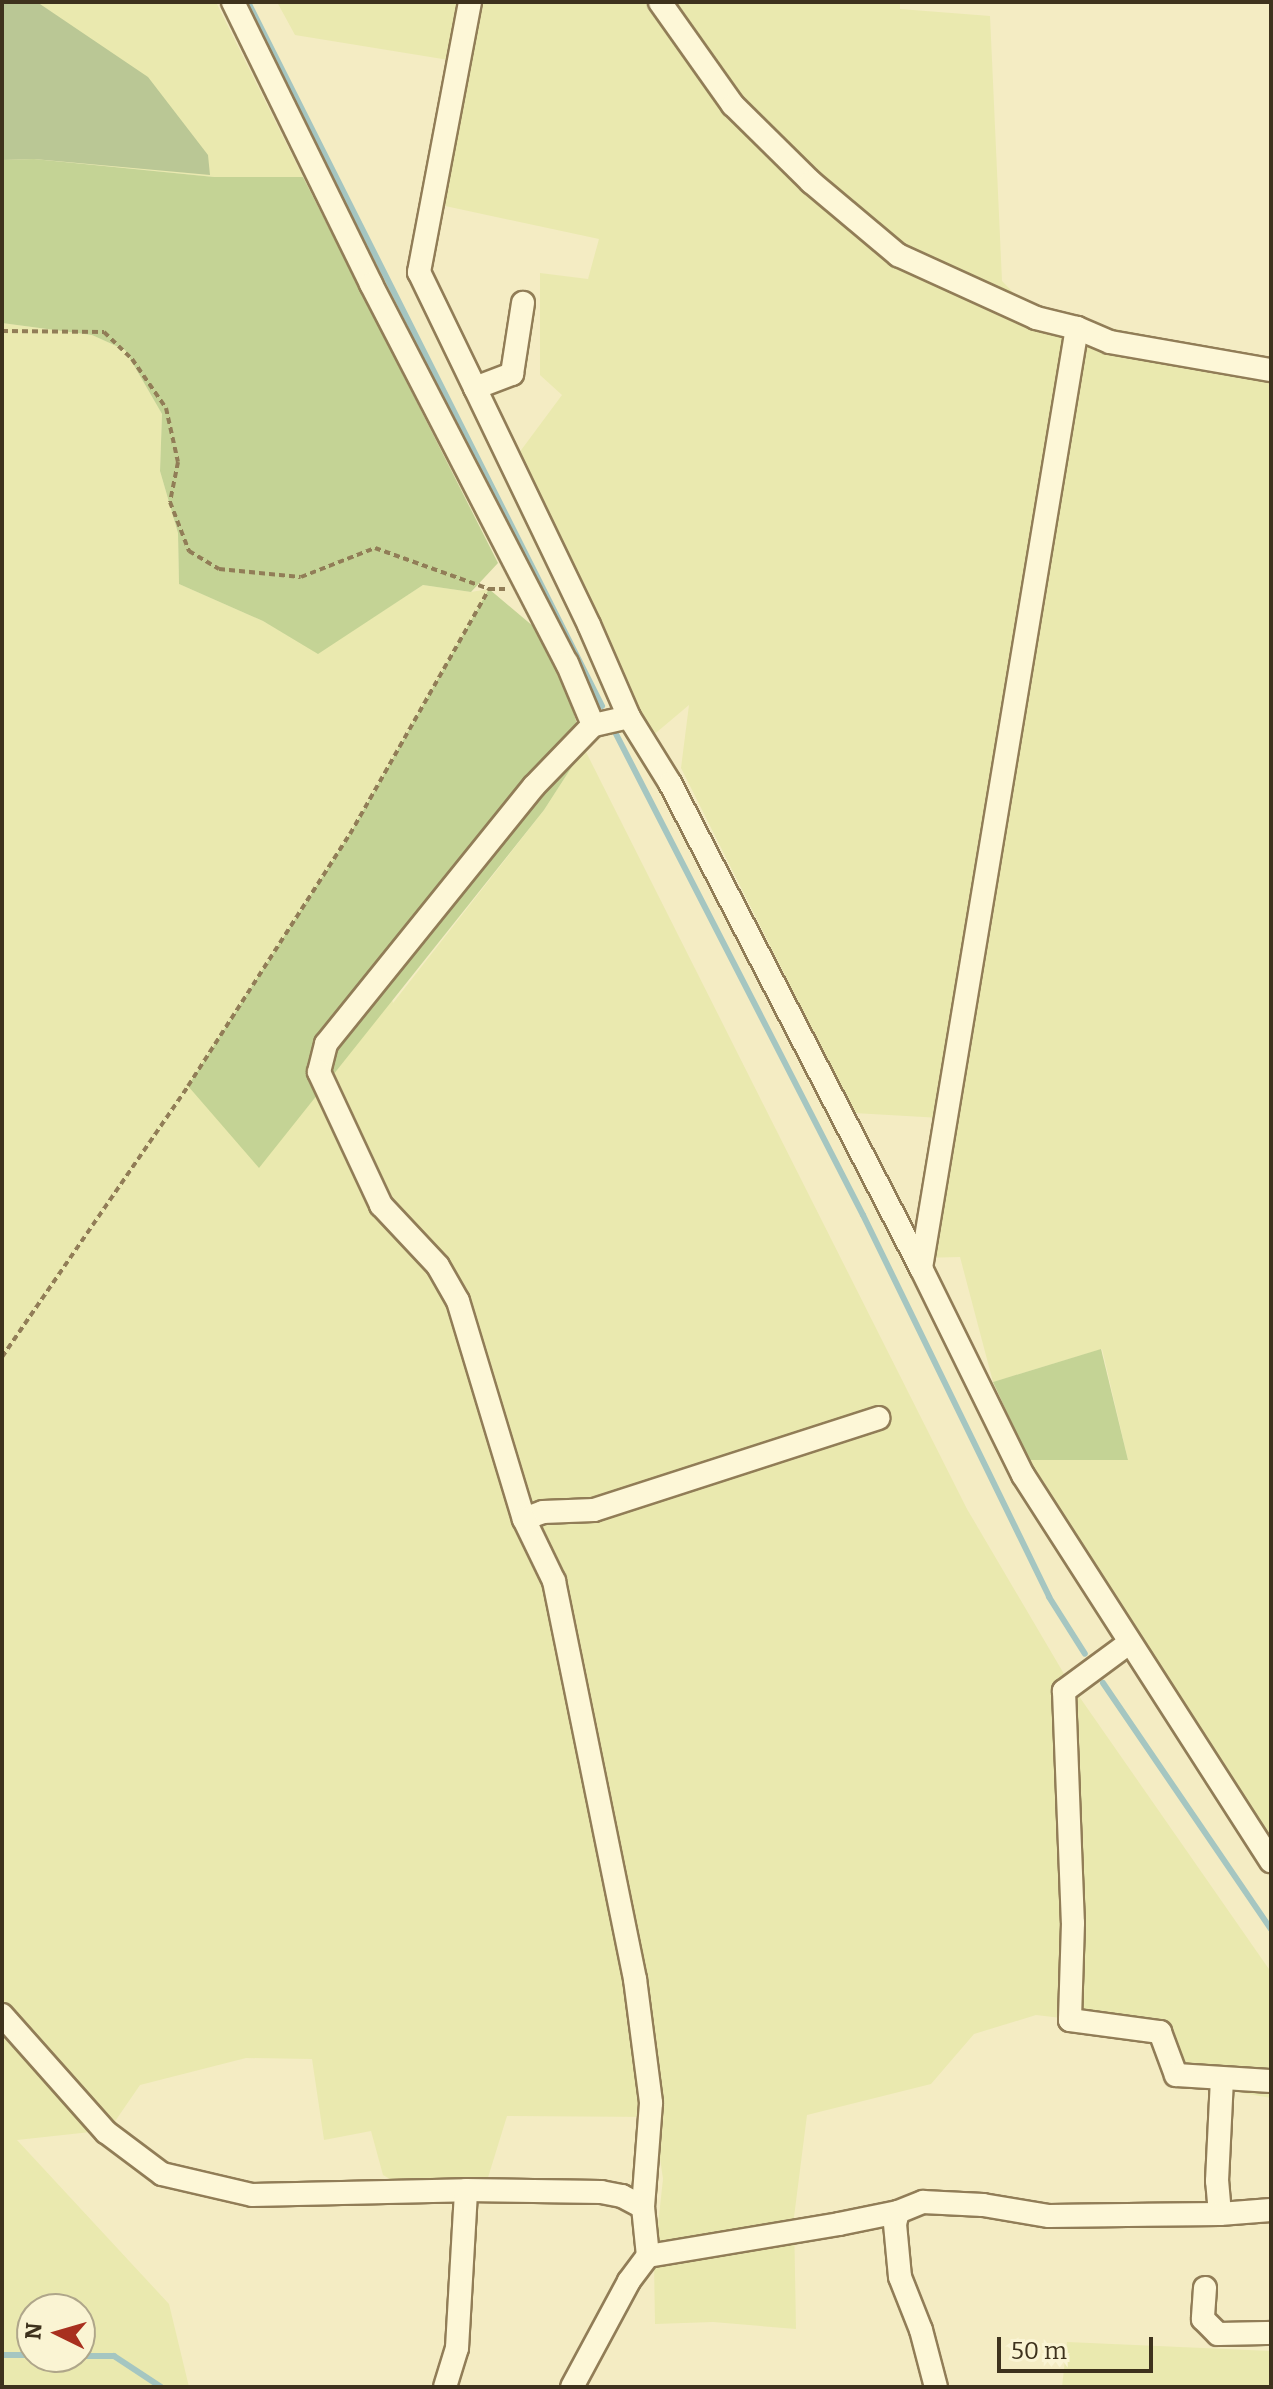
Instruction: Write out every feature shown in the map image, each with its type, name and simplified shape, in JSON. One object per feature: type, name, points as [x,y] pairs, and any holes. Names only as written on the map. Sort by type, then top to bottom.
[{"type":"street","points":[[233,2],[371,284],[528,589],[593,725]]},
{"type":"street","points":[[470,2],[419,272],[589,625],[629,717],[670,783],[921,1268],[1023,1475],[1271,1861]]},
{"type":"street","points":[[660,2],[733,105],[811,182],[898,255],[1036,318],[1077,328],[1110,342],[1271,370]]},
{"type":"street","points":[[475,388],[512,374],[523,303]]},
{"type":"street","points":[[921,1268],[1077,328]]},
{"type":"street","points":[[629,717],[593,725],[534,786],[326,1044],[319,1072],[381,1205],[438,1266],[458,1301],[524,1519],[554,1581],[635,1979],[651,2103],[643,2207],[648,2256]]},
{"type":"street","points":[[524,1519],[543,1512],[594,1510],[878,1418]]},
{"type":"street","points":[[1129,1643],[1064,1691],[1073,1923],[1070,2020],[1160,2032],[1176,2075],[1271,2081]]},
{"type":"street","points":[[2,2015],[106,2132],[162,2174],[252,2195],[466,2190],[601,2192],[622,2196],[643,2207]]},
{"type":"street","points":[[1220,2214],[1217,2181],[1222,2079]]},
{"type":"street","points":[[445,2387],[457,2348],[466,2190]]},
{"type":"street","points":[[572,2387],[629,2281],[648,2256],[898,2212],[923,2202],[983,2205],[1049,2216],[1220,2214],[1271,2210]]},
{"type":"street","points":[[898,2212],[895,2224],[900,2277],[921,2330],[936,2387]]},
{"type":"street","points":[[1205,2288],[1203,2319],[1218,2334],[1271,2333]]},
{"type":"path","points":[[2,331],[104,332],[132,359],[166,408],[178,462],[170,502],[189,551],[219,569],[301,577],[375,548],[489,589],[528,589]]},
{"type":"path","points":[[2,1357],[188,1086],[350,834],[489,589]]},
{"type":"green space","points":[[2,2],[216,2],[303,177],[214,177],[34,159],[2,160]]},
{"type":"green space","points":[[2,2],[37,2],[148,77],[208,155],[210,175],[34,159],[2,160]]},
{"type":"green space","points":[[277,2],[900,2],[900,9],[990,16],[1002,281],[1033,313],[1271,359],[1271,1857],[1145,1668],[1029,1460],[1128,1460],[1102,1349],[993,1382],[960,1257],[920,1258],[941,1118],[854,1113],[681,768],[689,705],[651,737],[516,457],[562,395],[540,375],[540,273],[588,279],[599,239],[436,204],[461,62],[295,35]]},
{"type":"green space","points":[[34,159],[214,177],[303,177],[498,563],[471,592],[423,585],[318,654],[263,621],[179,584],[178,533],[160,471],[162,414],[125,350],[92,335],[2,323],[2,160]]},
{"type":"green space","points":[[2,323],[92,335],[125,350],[162,414],[160,471],[178,533],[179,584],[263,621],[318,653],[423,585],[471,592],[489,589],[350,834],[393,1003],[544,810],[584,748],[967,1509],[1067,1679],[1271,1972],[1271,2098],[1176,2081],[1163,2030],[1036,2015],[974,2034],[931,2084],[807,2115],[794,2217],[796,2329],[713,2322],[655,2324],[654,2262],[663,2179],[654,2117],[507,2116],[486,2184],[428,2201],[383,2175],[371,2131],[324,2140],[312,2059],[246,2058],[140,2085],[109,2130],[17,2140],[169,2304],[189,2387],[2,2387]]},
{"type":"green space","points":[[489,589],[553,643],[584,748],[544,810],[259,1168],[188,1086],[350,834]]},
{"type":"green space","points":[[1101,1349],[1128,1460],[1029,1460],[993,1382]]},
{"type":"green space","points":[[1067,2342],[1271,2351],[1271,2387],[1062,2387]]},
{"type":"waterway","points":[[248,2],[602,706]]},
{"type":"waterway","points":[[615,732],[863,1215],[1049,1597],[1085,1654]]},
{"type":"waterway","points":[[1103,1683],[1271,1929]]},
{"type":"waterway","points":[[2,2355],[16,2355]]},
{"type":"waterway","points":[[96,2356],[114,2356],[161,2387]]}]
